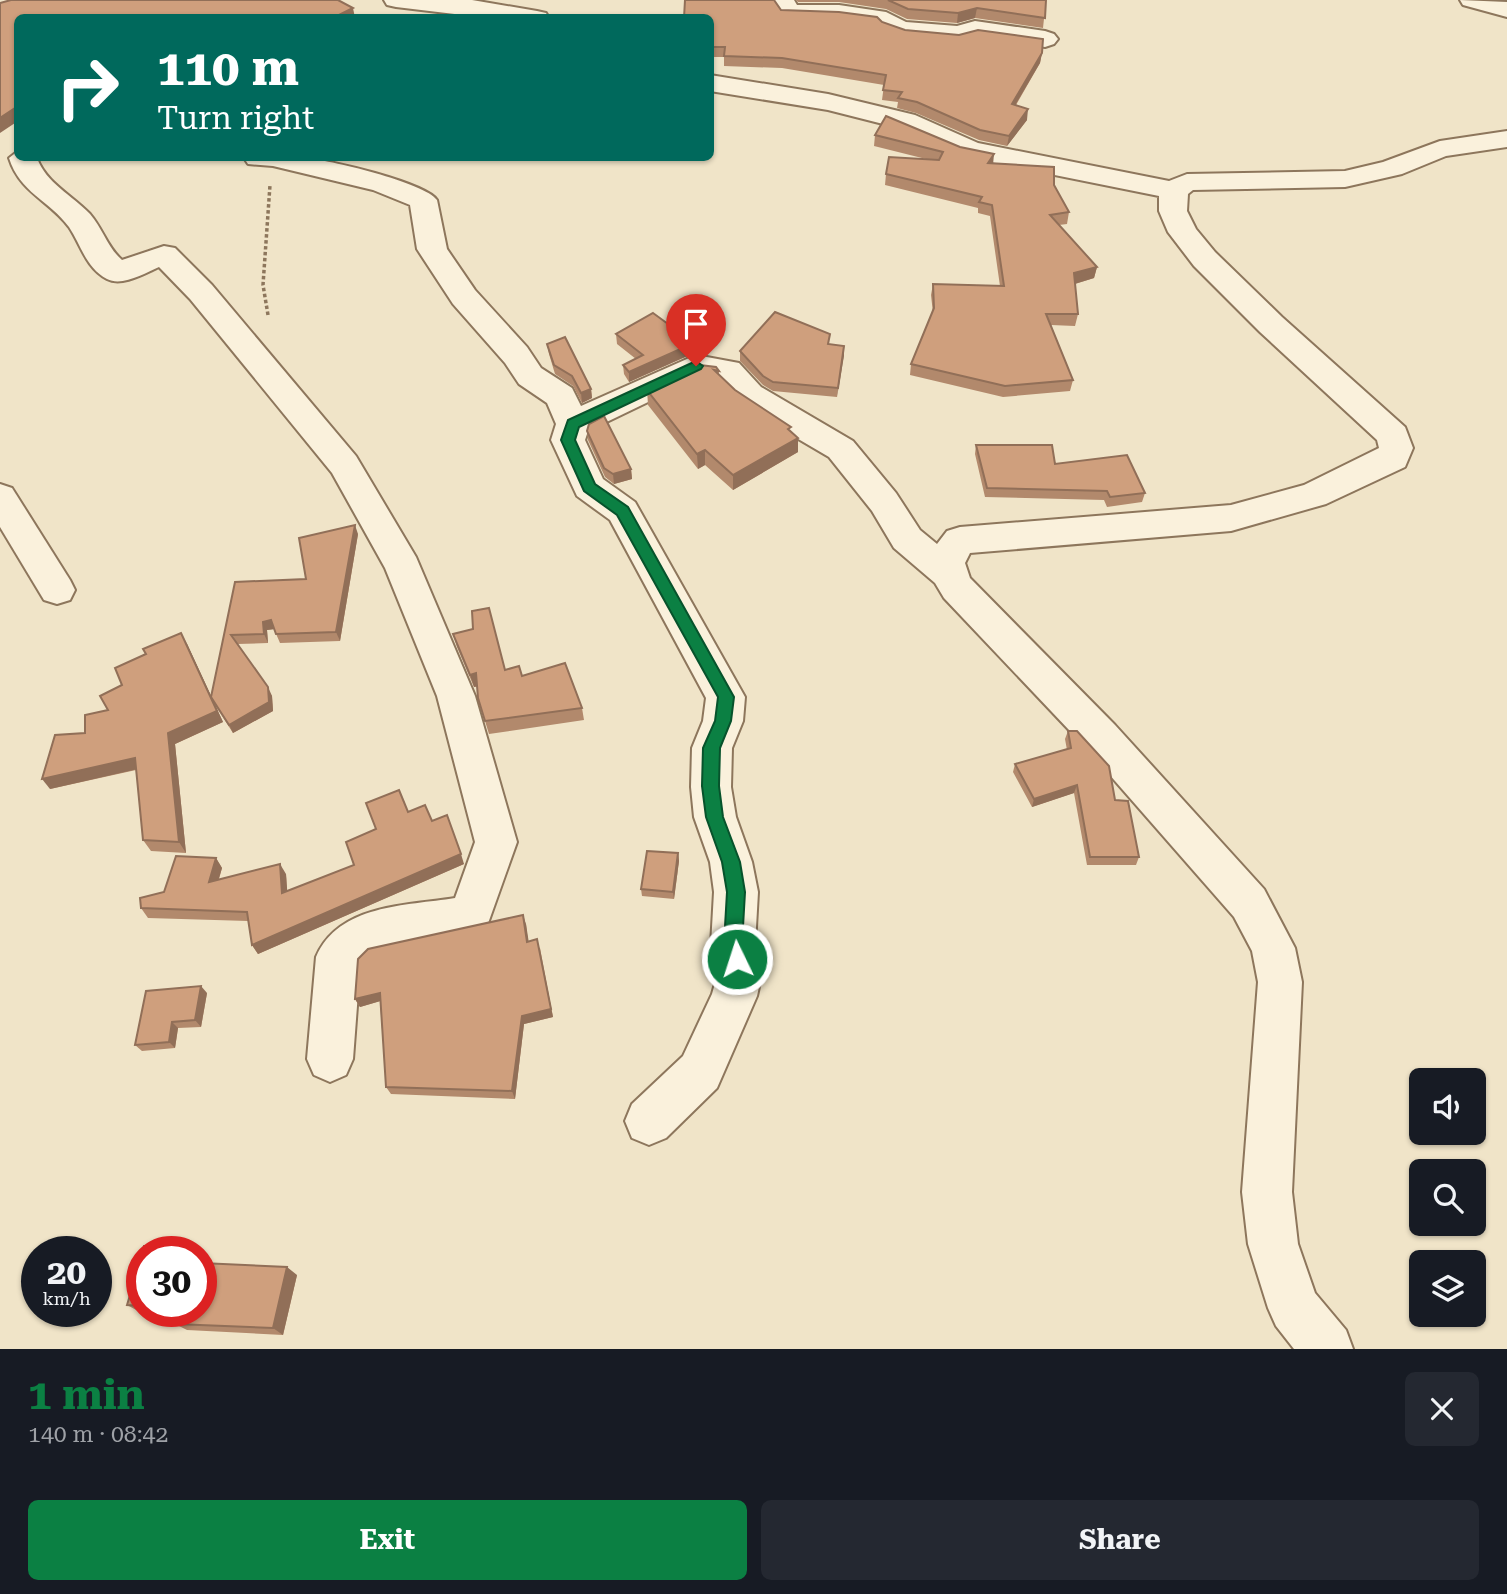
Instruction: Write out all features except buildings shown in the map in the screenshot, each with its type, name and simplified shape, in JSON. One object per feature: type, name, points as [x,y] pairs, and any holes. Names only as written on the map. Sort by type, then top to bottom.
[{"type":"street","points":[[396,0],[455,2],[516,14]]},
{"type":"street","points":[[781,0],[790,12],[839,12],[886,19],[891,25],[904,29],[958,34],[975,29],[1045,39]]},
{"type":"street","points":[[1472,0],[1507,10]]},
{"type":"street","points":[[714,84],[828,102],[905,121],[970,150],[1174,190],[1187,182],[1345,179],[1392,168],[1440,149],[1507,139]]},
{"type":"street","points":[[0,168],[14,156]]},
{"type":"street","points":[[24,161],[28,174],[80,221],[100,257],[118,272],[164,255],[201,292],[344,465],[403,567],[456,696],[496,842],[471,915],[365,933],[338,957],[330,1059]]},
{"type":"street","points":[[286,161],[382,184],[423,200],[432,249],[464,297],[516,355],[530,376],[560,396],[573,424],[568,440],[589,487],[623,511],[726,697],[723,721],[712,748],[711,786],[715,817],[733,872],[736,892],[733,944],[740,973],[734,996],[701,1072],[649,1121]]},
{"type":"street","points":[[947,573],[946,557],[960,540],[1231,518],[1314,495],[1393,458],[1396,448],[1393,435],[1236,291],[1192,245],[1173,212],[1174,190]]},
{"type":"street","points":[[573,424],[696,366],[727,371],[749,395],[841,449],[884,502],[907,539],[947,573],[957,588],[1101,737],[1249,903],[1273,948],[1280,982],[1267,1192],[1273,1244],[1294,1308],[1327,1349]]},
{"type":"street","points":[[0,497],[57,590]]},
{"type":"path","points":[[270,376],[271,333],[263,285],[273,161]]},
{"type":"route","points":[[696,366],[573,424],[568,440],[589,487],[623,511],[726,697],[723,721],[712,748],[711,786],[715,817],[731,862],[736,892],[733,944],[737,959]]}]
